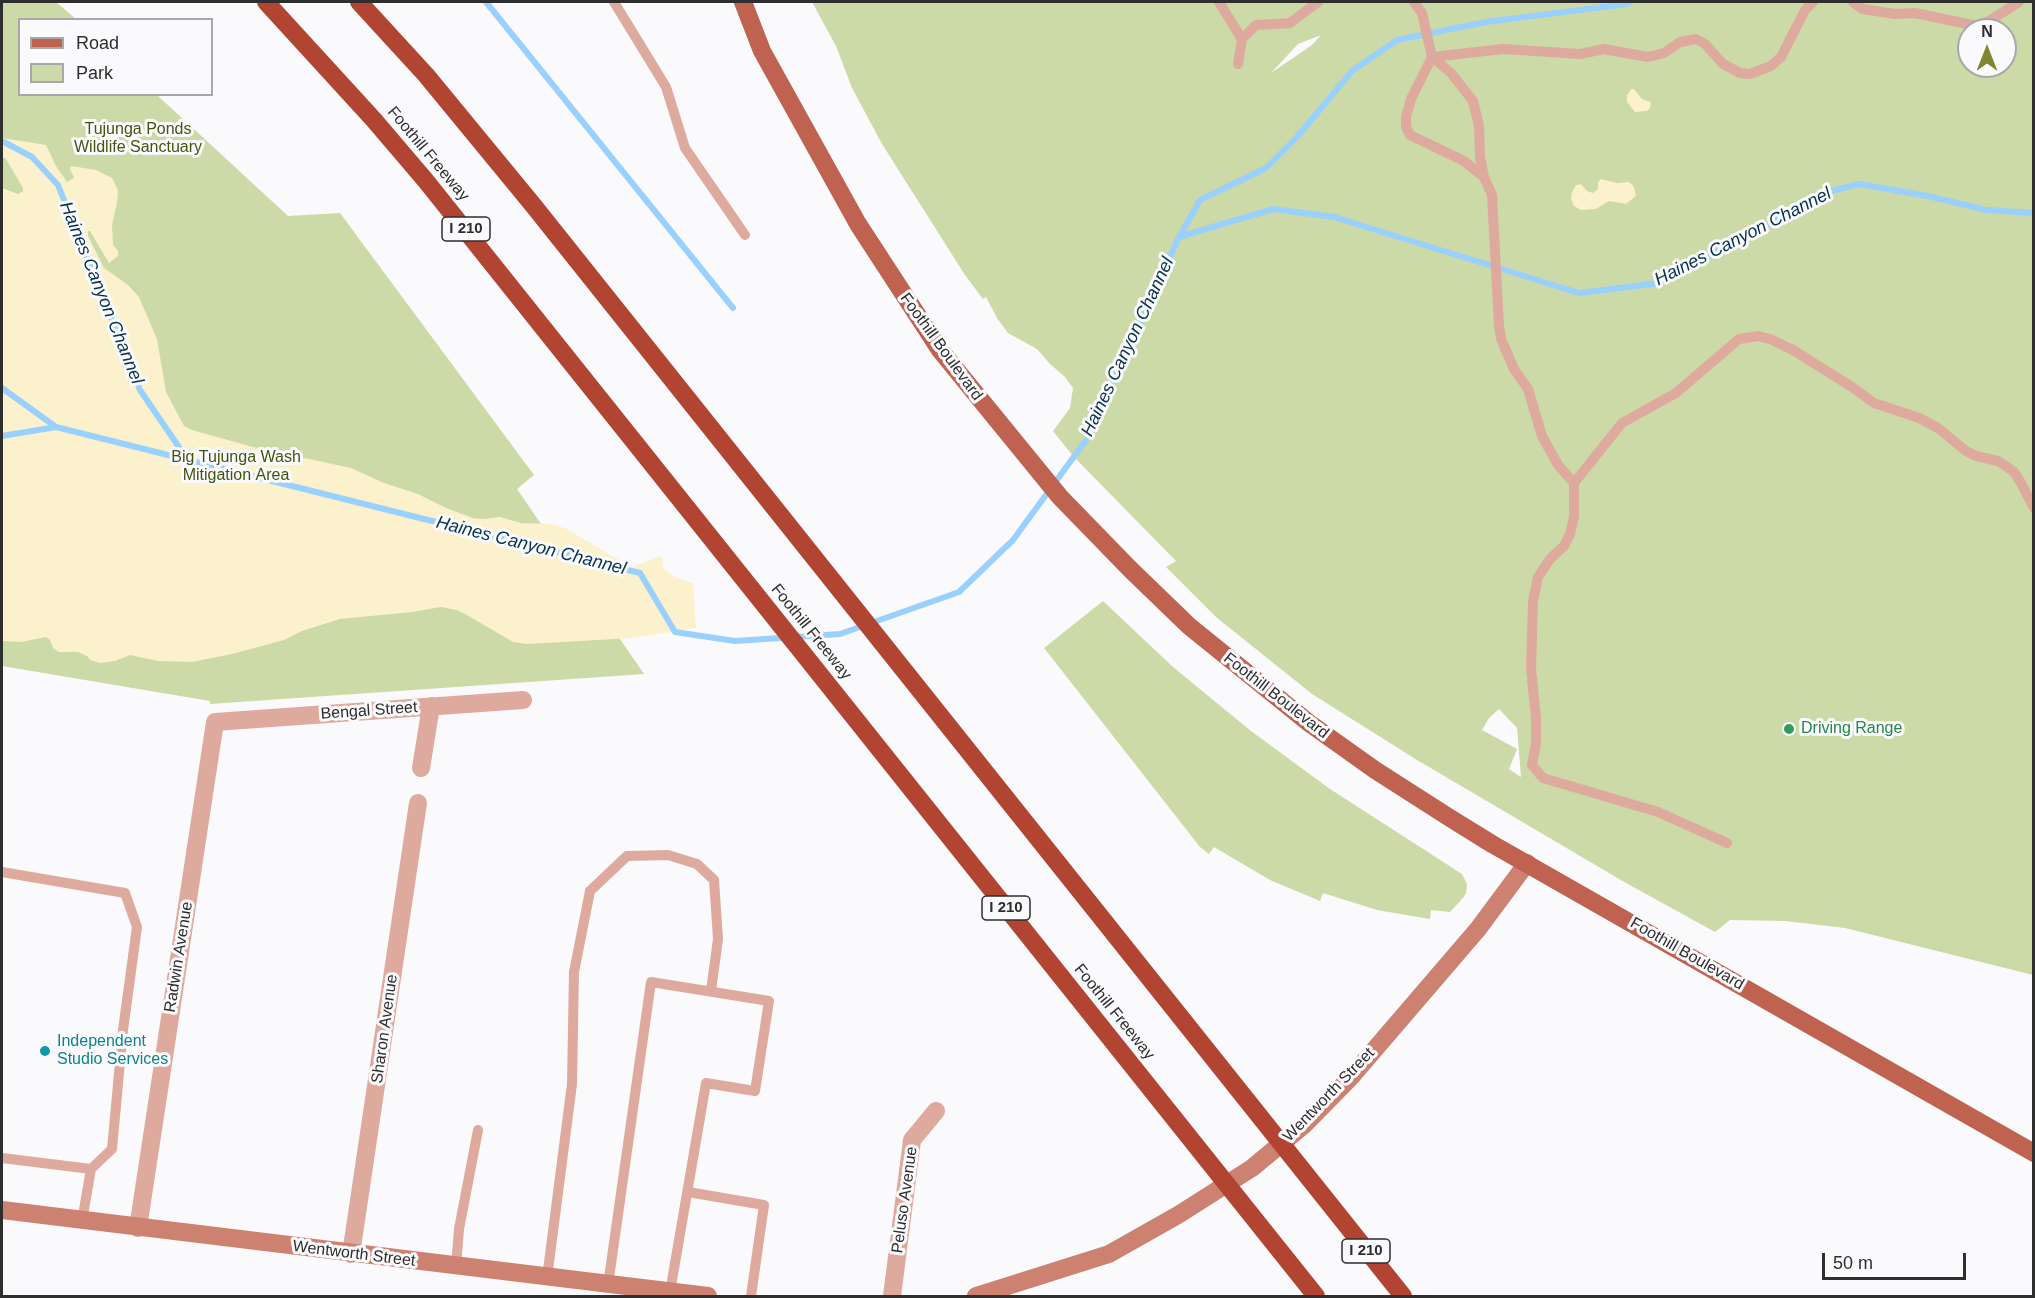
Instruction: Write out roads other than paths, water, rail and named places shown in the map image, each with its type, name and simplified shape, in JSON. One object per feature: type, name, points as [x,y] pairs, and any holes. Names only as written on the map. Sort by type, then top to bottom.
[{"type":"highway","name":"Foothill Freeway","points":[[266,2],[374,120],[426,181],[1316,1296]]},
{"type":"highway","name":"I 210","points":[[359,2],[479,137],[1402,1296]]},
{"type":"highway","points":[[1281,1253],[1309,1296]]},
{"type":"main road","name":"Foothill Boulevard","points":[[743,2],[762,51],[858,224],[939,350],[1060,497],[1189,626],[1309,723],[1375,770],[1492,844],[2034,1153]]},
{"type":"main road","name":"Wentworth Street","points":[[976,1296],[1109,1254],[1179,1215],[1252,1168],[1305,1124],[1351,1077],[1478,929],[1527,863]]},
{"type":"main road","name":"Wentworth Street","points":[[2,1210],[708,1296]]},
{"type":"street","name":"Bengal Street","points":[[215,722],[523,700]]},
{"type":"street","points":[[421,768],[431,706]]},
{"type":"street","name":"Radwin Avenue","points":[[138,1228],[215,722]]},
{"type":"street","name":"Sharon Avenue","points":[[351,1254],[418,803]]},
{"type":"street","name":"Peluso Avenue","points":[[892,1296],[912,1140],[936,1111]]},
{"type":"lane","points":[[614,2],[666,87],[685,148],[745,235]]},
{"type":"lane","points":[[1219,2],[1242,39]]},
{"type":"lane","points":[[1238,64],[1242,39],[1256,25],[1290,23],[1318,2]]},
{"type":"lane","points":[[1414,2],[1422,13],[1432,57],[1411,99],[1406,127],[1410,135],[1464,161],[1484,177]]},
{"type":"lane","points":[[1432,57],[1503,49],[1580,54],[1604,49],[1648,57],[1664,53],[1680,42],[1696,39],[1705,44],[1723,64],[1740,73],[1750,74],[1770,66],[1780,57],[1805,10],[1813,2]]},
{"type":"lane","points":[[1853,2],[1862,9],[1895,14],[1915,13],[1977,26],[2019,2]]},
{"type":"lane","points":[[1432,57],[1451,73],[1473,101],[1479,126],[1480,157],[1484,177],[1492,195],[1498,326],[1501,339],[1528,389],[1542,436],[1558,465],[1574,483]]},
{"type":"lane","points":[[1727,843],[1658,812],[1543,778],[1532,765],[1536,727],[1531,668],[1533,601],[1538,577],[1550,559],[1564,546],[1570,534],[1574,517],[1574,483],[1622,423],[1676,393],[1739,339],[1758,336],[1793,350],[1874,403],[1929,423],[1966,451],[1998,461],[2014,472],[2034,508]]},
{"type":"lane","points":[[547,1278],[572,1084],[573,972],[590,891],[627,856],[668,855],[697,864],[714,880],[718,939],[711,991]]},
{"type":"lane","points":[[2,872],[125,893],[137,927],[123,1030],[112,1149],[91,1169],[82,1221]]},
{"type":"lane","points":[[608,1285],[651,982],[770,1000],[755,1091],[706,1083],[670,1292]]},
{"type":"lane","points":[[456,1267],[459,1228],[478,1130]]},
{"type":"lane","points":[[2,1158],[91,1169]]},
{"type":"lane","points":[[688,1192],[764,1205],[751,1296]]},
{"type":"waterway","points":[[486,2],[733,308]]},
{"type":"waterway","name":"Haines Canyon Channel","points":[[2,388],[56,427],[640,573],[675,632],[735,641],[840,634],[959,592],[1013,540],[1089,436],[1179,237],[1200,200],[1266,168],[1297,137],[1352,71],[1397,40],[1486,22],[1631,2]]},
{"type":"waterway","name":"Haines Canyon Channel","points":[[2,141],[32,157],[58,185],[140,390],[187,459]]},
{"type":"waterway","name":"Haines Canyon Channel","points":[[1179,237],[1273,209],[1334,217],[1579,293],[1659,283],[1827,192],[1859,184],[1928,196],[1986,210],[2034,213]]},
{"type":"waterway","points":[[2,436],[56,427]]},
{"type":"place","name":"Driving Range","points":[[1789,729]]},
{"type":"place","name":"Independent Studio Services","points":[[45,1051]]},
{"type":"park label","name":"Tujunga Ponds Wildlife Sanctuary","points":[[138,139]]},
{"type":"park label","name":"Big Tujunga Wash Mitigation Area","points":[[236,467]]}]
